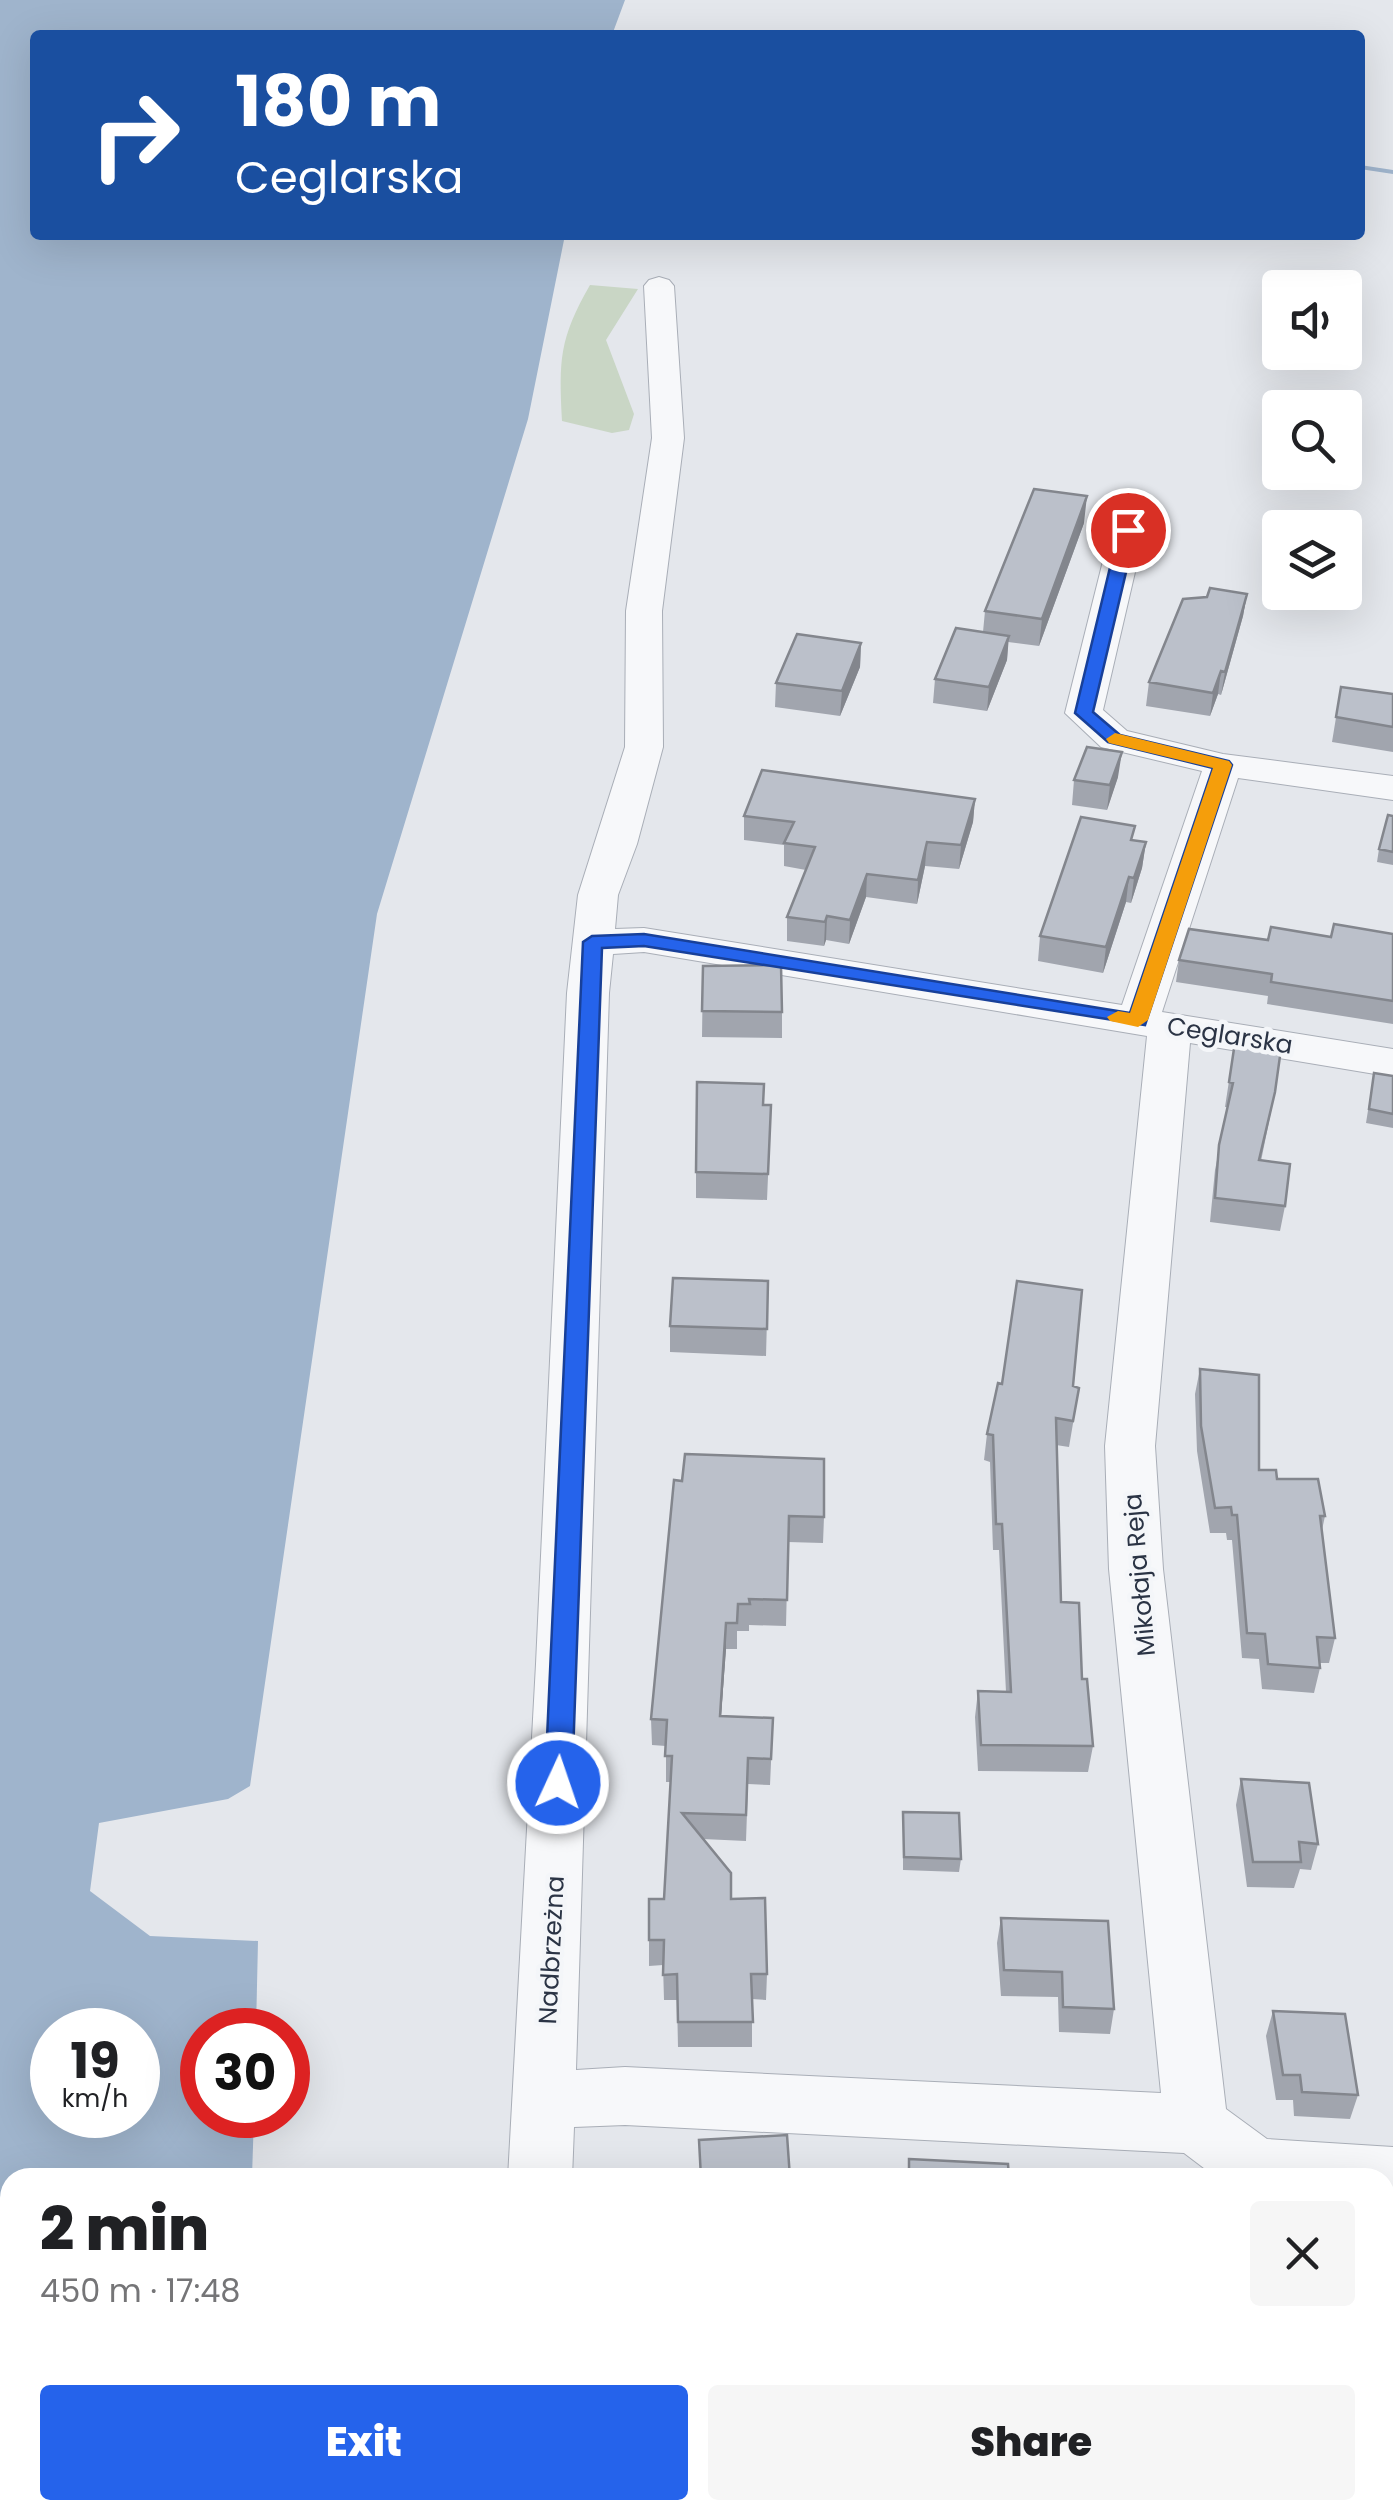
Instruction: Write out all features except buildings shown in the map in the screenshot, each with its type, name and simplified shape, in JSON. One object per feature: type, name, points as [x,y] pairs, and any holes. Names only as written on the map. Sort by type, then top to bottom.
[{"type":"street","name":"Nadbrzeżna","points":[[541,2168],[592,942],[598,894],[618,844],[644,746],[644,611],[668,438],[659,286]]},
{"type":"street","points":[[1128,530],[1084,713],[1114,738],[1223,765],[1393,788]]},
{"type":"street","name":"Mikołaja Reja","points":[[1196,2124],[1136,1569],[1130,1446],[1154,1023],[1223,765]]},
{"type":"street","name":"Ceglarska","points":[[592,942],[644,940],[1393,1062]]},
{"type":"street","points":[[544,2100],[625,2096],[1196,2124],[1255,2168]]},
{"type":"green space","points":[[590,285],[638,289],[606,340],[634,414],[629,430],[612,433],[562,421],[563,350],[572,320]]},
{"type":"water","points":[[0,0],[625,0],[614,30],[30,30],[30,240],[564,240],[528,419],[377,914],[250,1786],[228,1799],[99,1823],[90,1891],[150,1936],[258,1941],[256,2008],[180,2008],[180,2138],[253,2138],[252,2168],[0,2168]]},
{"type":"waterway","points":[[1365,168],[1393,172]]},
{"type":"slow traffic","points":[[1115,739],[1223,765],[1138,1020],[1118,1017]]},
{"type":"route","points":[[558,1783],[592,942],[644,940],[1138,1020],[1223,765],[1114,738],[1084,713],[1128,530]]}]
